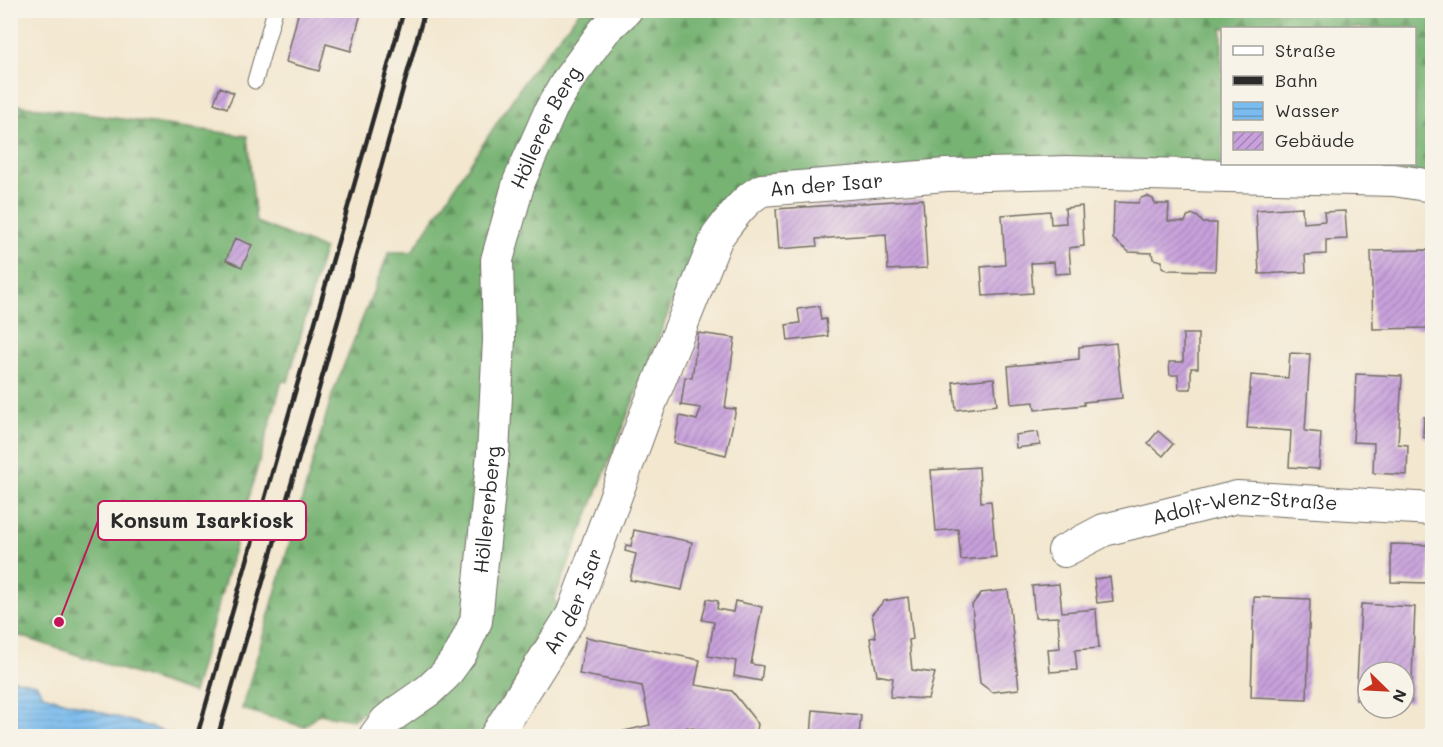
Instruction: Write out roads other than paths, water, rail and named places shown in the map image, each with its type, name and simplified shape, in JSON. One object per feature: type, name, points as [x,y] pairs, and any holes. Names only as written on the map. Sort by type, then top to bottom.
[{"type":"street","name":"Höllerer Berg","points":[[497,260],[519,182],[551,109],[568,80],[604,31],[626,10]]},
{"type":"street","name":"An der Isar","points":[[496,736],[572,615],[644,419],[717,237],[753,194],[762,190],[946,175],[1067,172],[1394,180],[1432,186]]},
{"type":"street","name":"Höllererberg","points":[[381,729],[396,712],[429,690],[445,675],[461,653],[476,621],[493,453],[499,340],[497,260]]},
{"type":"street","name":"Adolf-Wenz-Straße","points":[[1065,551],[1104,530],[1237,497],[1432,508]]},
{"type":"lane","points":[[255,81],[275,10]]},
{"type":"water","points":[[10,679],[36,684],[43,695],[180,736],[11,736]]},
{"type":"railway","points":[[197,736],[404,10]]},
{"type":"railway","points":[[218,736],[318,392],[425,10]]},
{"type":"place","name":"Konsum Isarkiosk","points":[[59,622]]}]
